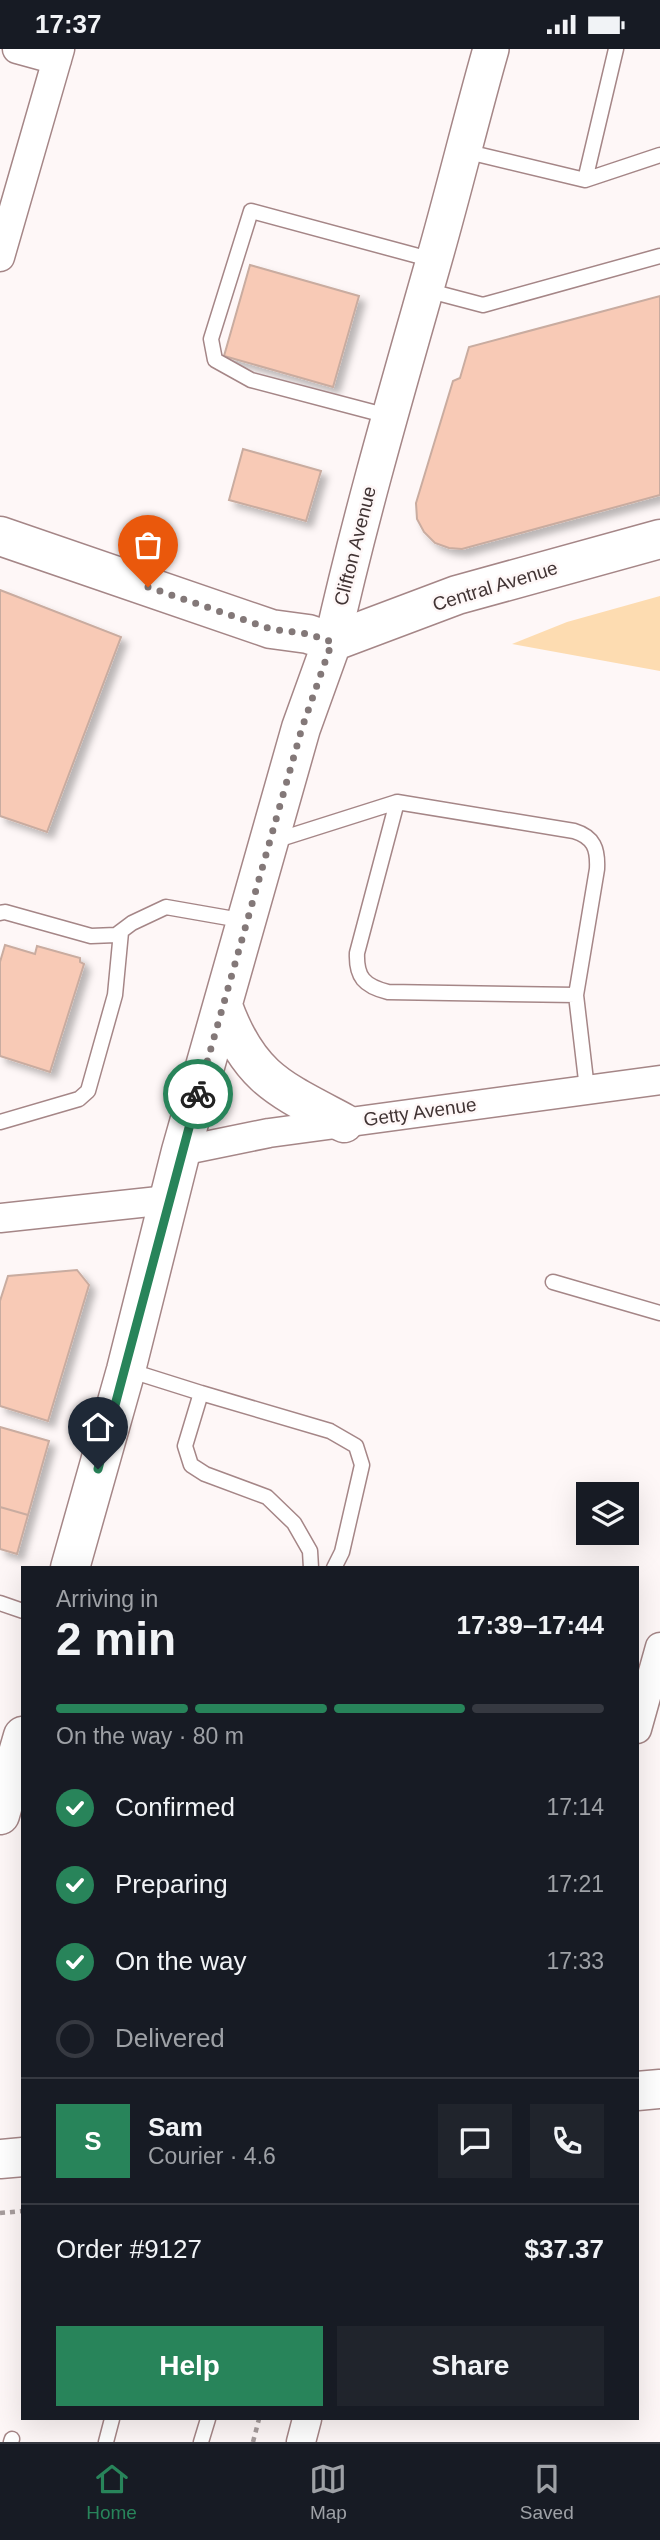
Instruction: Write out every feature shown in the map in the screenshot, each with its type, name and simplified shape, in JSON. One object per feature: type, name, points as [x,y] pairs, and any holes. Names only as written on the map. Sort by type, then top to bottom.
[{"type":"main road","points":[[0,536],[271,629],[309,634],[332,642]]},
{"type":"main road","name":"Central Avenue","points":[[332,642],[457,595],[660,539]]},
{"type":"main road","name":"Clifton Avenue","points":[[71,1566],[126,1370],[181,1151],[302,728],[332,642]]},
{"type":"main road","points":[[223,1006],[244,1053],[262,1073],[286,1092],[344,1123]]},
{"type":"main road","points":[[0,1815],[21,1742]]},
{"type":"main road","points":[[639,2091],[660,2089]]},
{"type":"main road","points":[[0,2159],[21,2157]]},
{"type":"street","points":[[0,257],[58,55],[18,49]]},
{"type":"street","name":"Clifton Avenue","points":[[332,642],[388,416],[491,49]]},
{"type":"street","name":"Getty Avenue","points":[[181,1151],[268,1133],[660,1080]]},
{"type":"street","points":[[0,1219],[168,1200]]},
{"type":"street","points":[[639,1722],[660,1647]]},
{"type":"street","points":[[301,2442],[307,2420]]},
{"type":"lane","points":[[585,180],[616,49]]},
{"type":"lane","points":[[463,150],[585,180],[660,155]]},
{"type":"lane","points":[[388,416],[251,380],[215,360],[211,339],[251,211],[429,275],[483,305],[660,256]]},
{"type":"lane","points":[[269,842],[397,802],[585,834],[594,843],[598,855],[576,995],[587,1089]]},
{"type":"lane","points":[[397,802],[357,953],[356,969],[363,980],[373,988],[388,992],[576,995]]},
{"type":"lane","points":[[0,913],[5,912],[91,936],[116,935],[166,907],[247,921]]},
{"type":"lane","points":[[0,1122],[79,1099],[88,1091],[115,996],[121,932]]},
{"type":"lane","points":[[552,1282],[660,1313]]},
{"type":"lane","points":[[126,1370],[330,1431],[356,1446],[362,1465],[342,1552],[335,1566]]},
{"type":"lane","points":[[201,1393],[185,1446],[191,1465],[205,1474],[267,1497],[294,1523],[310,1551],[311,1566]]},
{"type":"lane","points":[[0,1603],[21,1610]]},
{"type":"lane","points":[[106,2442],[112,2420]]},
{"type":"lane","points":[[201,2442],[208,2420]]},
{"type":"path","points":[[0,2213],[21,2211]]},
{"type":"path","points":[[253,2442],[260,2420]]},
{"type":"shaded area","points":[[660,596],[660,671],[512,644],[567,622]]},
{"type":"building","points":[[250,265],[359,296],[333,387],[224,356]]},
{"type":"building","points":[[660,296],[660,495],[462,549],[435,543],[424,532],[417,519],[416,503],[453,381],[460,378],[469,347]]},
{"type":"building","points":[[243,449],[321,471],[306,521],[229,500]]},
{"type":"building","points":[[0,590],[121,637],[47,832],[0,816]]},
{"type":"building","points":[[5,945],[35,954],[37,946],[80,958],[80,962],[84,964],[50,1072],[0,1056],[0,962]]},
{"type":"building","points":[[77,1270],[89,1285],[48,1421],[0,1406],[0,1301],[8,1276]]},
{"type":"building","points":[[0,1427],[49,1441],[28,1515],[0,1507]]},
{"type":"building","points":[[0,1507],[28,1515],[17,1554],[0,1549]]},
{"type":"way so far","points":[[148,587],[271,629],[309,634],[332,642],[302,728],[198,1094]]},
{"type":"route","points":[[98,1469],[198,1094]]}]
